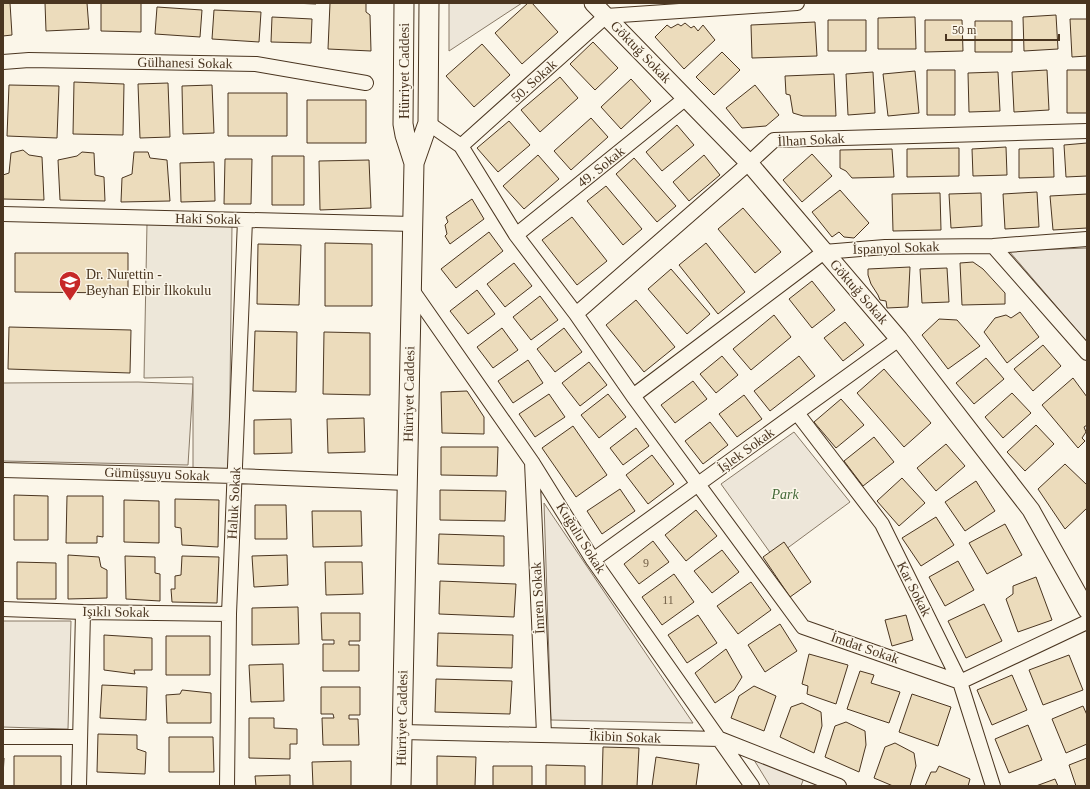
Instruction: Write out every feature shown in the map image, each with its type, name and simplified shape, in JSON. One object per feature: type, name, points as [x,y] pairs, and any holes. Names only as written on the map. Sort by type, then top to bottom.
[{"type":"main road","name":"Hürriyet Caddesi","points":[[401,786],[414,163],[403,124],[404,3]]},
{"type":"main road","points":[[414,163],[428,123],[429,3]]},
{"type":"street","name":"Göktuğ Sokak","points":[[593,3],[749,163],[899,339],[1031,510],[1087,610]]},
{"type":"street","points":[[606,16],[797,3]]},
{"type":"street","name":"50. Sokak","points":[[461,146],[606,16]]},
{"type":"street","name":"Gülhanesi Sokak","points":[[3,62],[29,60],[256,64],[366,83]]},
{"type":"street","name":"49. Sokak","points":[[516,235],[686,98]]},
{"type":"street","points":[[428,123],[461,146]]},
{"type":"street","name":"İlhan Sokak","points":[[576,314],[774,140],[1087,131]]},
{"type":"street","name":"İmdat Sokak","points":[[461,146],[516,235],[576,314],[633,396],[803,627],[960,682]]},
{"type":"street","name":"Haki Sokak","points":[[3,214],[413,224]]},
{"type":"street","name":"Haluk Sokak","points":[[227,786],[229,614],[245,220]]},
{"type":"street","name":"İspanyol Sokak","points":[[824,252],[884,247],[993,246],[1087,239]]},
{"type":"street","points":[[993,246],[1087,353]]},
{"type":"street","points":[[633,396],[824,252]]},
{"type":"street","name":"Kuğulu Sokak","points":[[412,290],[532,462],[593,560],[752,786]]},
{"type":"street","name":"İşlek Sokak","points":[[593,560],[899,339]]},
{"type":"street","name":"Kar Sokak","points":[[797,413],[882,524],[960,682],[993,786]]},
{"type":"street","name":"İmren Sokak","points":[[532,462],[544,734]]},
{"type":"street","name":"Gümüşsuyu Sokak","points":[[3,470],[235,476],[407,484]]},
{"type":"street","name":"Işıklı Sokak","points":[[3,609],[83,612],[229,614]]},
{"type":"street","points":[[79,786],[83,612]]},
{"type":"street","points":[[960,682],[1087,622]]},
{"type":"street","name":"İkibin Sokak","points":[[402,732],[720,739],[838,786]]},
{"type":"street","points":[[3,737],[80,737]]},
{"type":"green space","points":[[449,3],[522,3],[449,51]]},
{"type":"green space","points":[[1087,248],[1087,342],[1009,251]]},
{"type":"green space","points":[[138,382],[193,384],[188,465],[3,461],[3,383]]},
{"type":"green space","name":"Park","points":[[794,432],[850,502],[774,558],[721,484]]},
{"type":"green space","points":[[544,503],[693,723],[551,720]]},
{"type":"green space","points":[[3,621],[71,621],[68,729],[3,727]]},
{"type":"green space","points":[[751,755],[805,775],[801,786],[770,786]]},
{"type":"shaded area","points":[[147,223],[232,225],[229,471],[193,470],[193,377],[144,378]]},
{"type":"building","points":[[3,3],[10,3],[12,35],[3,36]]},
{"type":"building","points":[[45,3],[87,3],[89,29],[46,31]]},
{"type":"building","points":[[101,3],[141,3],[141,32],[101,31]]},
{"type":"building","points":[[292,3],[316,3],[316,4]]},
{"type":"building","points":[[330,3],[366,3],[366,12],[370,15],[371,51],[328,49]]},
{"type":"building","points":[[528,3],[532,3],[558,32],[522,64],[495,33]]},
{"type":"building","points":[[157,7],[202,10],[200,37],[155,34]]},
{"type":"building","points":[[214,10],[261,12],[259,42],[212,39]]},
{"type":"building","points":[[1056,15],[1058,49],[1024,51],[1023,17]]},
{"type":"building","points":[[272,17],[312,19],[311,43],[271,42]]},
{"type":"building","points":[[915,17],[916,49],[878,49],[878,18]]},
{"type":"building","points":[[1070,19],[1087,19],[1087,56],[1072,57]]},
{"type":"building","points":[[828,20],[866,20],[866,51],[828,51]]},
{"type":"building","points":[[925,20],[962,20],[963,51],[925,52]]},
{"type":"building","points":[[975,21],[1012,21],[1012,52],[975,52]]},
{"type":"building","points":[[815,22],[817,56],[752,58],[751,25]]},
{"type":"building","points":[[685,23],[691,28],[694,26],[698,31],[703,25],[715,40],[684,69],[655,37],[667,25],[671,28],[678,24],[681,26]]},
{"type":"building","points":[[593,42],[618,68],[595,90],[570,64]]},
{"type":"building","points":[[482,44],[510,75],[474,107],[446,76]]},
{"type":"building","points":[[722,52],[740,70],[714,95],[696,77]]},
{"type":"building","points":[[927,70],[955,70],[955,115],[927,115]]},
{"type":"building","points":[[1047,70],[1049,110],[1014,112],[1012,72]]},
{"type":"building","points":[[1067,70],[1087,70],[1087,113],[1067,113]]},
{"type":"building","points":[[915,71],[919,113],[888,116],[883,74]]},
{"type":"building","points":[[873,72],[875,113],[848,115],[846,74]]},
{"type":"building","points":[[998,72],[1000,111],[969,112],[968,73]]},
{"type":"building","points":[[834,74],[836,116],[803,116],[793,113],[790,95],[786,94],[785,76]]},
{"type":"building","points":[[560,77],[578,98],[540,132],[521,110]]},
{"type":"building","points":[[631,79],[651,101],[621,129],[601,107]]},
{"type":"building","points":[[74,82],[124,84],[123,135],[73,134]]},
{"type":"building","points":[[168,83],[170,137],[140,138],[138,84]]},
{"type":"building","points":[[9,85],[59,86],[57,138],[7,136]]},
{"type":"building","points":[[212,85],[214,133],[183,134],[182,86]]},
{"type":"building","points":[[755,85],[779,115],[766,126],[742,128],[726,108]]},
{"type":"building","points":[[228,93],[287,93],[287,136],[228,136]]},
{"type":"building","points":[[307,100],[366,100],[366,143],[307,143]]},
{"type":"building","points":[[591,118],[608,137],[571,170],[554,151]]},
{"type":"building","points":[[509,121],[530,145],[498,172],[477,148]]},
{"type":"building","points":[[677,125],[694,145],[662,171],[646,152]]},
{"type":"building","points":[[1087,143],[1087,176],[1066,177],[1064,145]]},
{"type":"building","points":[[1006,147],[1007,175],[973,176],[972,149]]},
{"type":"building","points":[[959,148],[959,176],[907,177],[907,149]]},
{"type":"building","points":[[1053,148],[1054,177],[1019,178],[1019,149]]},
{"type":"building","points":[[892,149],[894,177],[852,178],[846,171],[840,168],[840,150]]},
{"type":"building","points":[[23,150],[29,155],[42,157],[44,200],[3,199],[3,175],[9,173],[11,153]]},
{"type":"building","points":[[82,152],[94,153],[95,175],[104,177],[105,201],[60,200],[58,160],[77,156]]},
{"type":"building","points":[[134,152],[148,152],[150,158],[167,160],[170,201],[121,202],[122,178],[132,174]]},
{"type":"building","points":[[812,154],[832,176],[802,202],[783,180]]},
{"type":"building","points":[[538,155],[559,179],[524,209],[503,186]]},
{"type":"building","points":[[704,155],[720,175],[689,201],[673,182]]},
{"type":"building","points":[[272,156],[304,156],[304,205],[272,205]]},
{"type":"building","points":[[634,158],[676,206],[657,222],[616,174]]},
{"type":"building","points":[[225,159],[252,159],[251,204],[224,204]]},
{"type":"building","points":[[369,160],[371,208],[320,210],[319,161]]},
{"type":"building","points":[[214,162],[215,201],[181,202],[180,163]]},
{"type":"building","points":[[606,186],[642,229],[623,245],[587,201]]},
{"type":"building","points":[[840,190],[869,223],[854,238],[844,237],[839,232],[832,237],[812,212]]},
{"type":"building","points":[[1037,192],[1039,227],[1005,229],[1003,194]]},
{"type":"building","points":[[940,193],[941,230],[893,231],[892,194]]},
{"type":"building","points":[[981,193],[982,226],[951,228],[949,194]]},
{"type":"building","points":[[1087,194],[1087,228],[1053,230],[1050,196]]},
{"type":"building","points":[[472,199],[484,219],[450,244],[445,236],[447,234],[445,225],[448,222],[446,217]]},
{"type":"building","points":[[743,208],[781,252],[755,273],[718,229]]},
{"type":"building","points":[[572,217],[607,261],[577,285],[542,240]]},
{"type":"building","points":[[489,232],[503,251],[456,288],[441,269]]},
{"type":"building","points":[[325,243],[372,244],[372,306],[325,306]]},
{"type":"building","points":[[706,243],[745,292],[718,314],[679,265]]},
{"type":"building","points":[[258,244],[301,245],[299,305],[257,304]]},
{"type":"building","points":[[15,253],[128,253],[128,293],[15,292]]},
{"type":"building","points":[[973,262],[983,269],[1005,293],[1005,304],[962,305],[960,263]]},
{"type":"building","points":[[514,263],[532,286],[505,307],[487,284]]},
{"type":"building","points":[[910,267],[908,307],[887,308],[886,301],[880,300],[871,284],[868,269]]},
{"type":"building","points":[[947,268],[949,302],[922,303],[920,269]]},
{"type":"building","points":[[671,269],[710,314],[687,334],[648,289]]},
{"type":"building","points":[[812,281],[835,310],[812,328],[789,299]]},
{"type":"building","points":[[477,290],[495,314],[468,334],[450,311]]},
{"type":"building","points":[[540,296],[558,320],[531,340],[513,317]]},
{"type":"building","points":[[636,300],[675,347],[644,372],[606,325]]},
{"type":"building","points":[[1020,312],[1039,337],[1007,363],[984,332],[995,318],[1006,315],[1011,318]]},
{"type":"building","points":[[774,315],[791,337],[751,370],[733,349]]},
{"type":"building","points":[[939,319],[957,320],[980,346],[948,369],[922,335]]},
{"type":"building","points":[[845,322],[864,345],[843,361],[824,338]]},
{"type":"building","points":[[9,327],[131,330],[130,373],[8,369]]},
{"type":"building","points":[[502,328],[518,350],[493,368],[477,347]]},
{"type":"building","points":[[564,328],[582,352],[555,372],[537,349]]},
{"type":"building","points":[[255,331],[297,332],[296,392],[253,391]]},
{"type":"building","points":[[324,332],[370,333],[370,395],[323,394]]},
{"type":"building","points":[[1043,345],[1061,366],[1033,391],[1014,369]]},
{"type":"building","points":[[722,356],[738,375],[716,393],[700,374]]},
{"type":"building","points":[[799,356],[815,376],[770,411],[754,391]]},
{"type":"building","points":[[986,358],[1004,379],[974,404],[956,383]]},
{"type":"building","points":[[528,360],[543,383],[513,403],[498,381]]},
{"type":"building","points":[[589,362],[607,385],[580,406],[562,383]]},
{"type":"building","points":[[884,369],[931,423],[904,447],[857,393]]},
{"type":"building","points":[[1073,378],[1087,397],[1087,425],[1084,427],[1086,432],[1082,438],[1085,441],[1078,448],[1042,405]]},
{"type":"building","points":[[693,381],[707,399],[675,423],[661,405]]},
{"type":"building","points":[[467,391],[484,417],[484,434],[442,433],[441,392]]},
{"type":"building","points":[[1012,393],[1031,413],[1003,438],[985,417]]},
{"type":"building","points":[[549,394],[565,417],[535,437],[519,414]]},
{"type":"building","points":[[608,394],[626,417],[599,438],[581,415]]},
{"type":"building","points":[[744,395],[762,419],[737,437],[719,414]]},
{"type":"building","points":[[841,399],[864,425],[836,448],[814,422]]},
{"type":"building","points":[[364,418],[365,452],[328,453],[327,419]]},
{"type":"building","points":[[291,419],[292,453],[254,454],[254,420]]},
{"type":"building","points":[[710,422],[728,445],[703,464],[685,441]]},
{"type":"building","points":[[1036,425],[1054,444],[1025,471],[1007,452]]},
{"type":"building","points":[[573,426],[607,475],[576,497],[542,448]]},
{"type":"building","points":[[636,428],[649,446],[623,465],[610,448]]},
{"type":"building","points":[[874,437],[894,462],[863,486],[844,461]]},
{"type":"building","points":[[946,444],[965,466],[936,491],[917,468]]},
{"type":"building","points":[[441,447],[498,447],[497,476],[441,475]]},
{"type":"building","points":[[652,455],[674,484],[648,504],[626,475]]},
{"type":"building","points":[[1065,464],[1087,485],[1087,508],[1065,529],[1038,489]]},
{"type":"building","points":[[902,478],[925,503],[899,526],[877,501]]},
{"type":"building","points":[[976,481],[995,511],[965,531],[945,502]]},
{"type":"building","points":[[620,489],[635,511],[602,534],[587,511]]},
{"type":"building","points":[[440,490],[506,491],[505,521],[440,520]]},
{"type":"building","points":[[14,495],[48,496],[48,540],[14,540]]},
{"type":"building","points":[[67,496],[103,496],[103,537],[97,536],[97,543],[66,543]]},
{"type":"building","points":[[175,499],[219,500],[218,547],[182,545],[181,528],[175,527]]},
{"type":"building","points":[[124,500],[159,501],[159,543],[124,542]]},
{"type":"building","points":[[255,505],[286,505],[287,539],[255,539]]},
{"type":"building","points":[[696,510],[717,536],[686,561],[665,535]]},
{"type":"building","points":[[312,511],[361,511],[362,546],[313,547]]},
{"type":"building","points":[[936,517],[954,545],[921,566],[902,538]]},
{"type":"building","points":[[1005,524],[1022,555],[987,574],[969,543]]},
{"type":"building","points":[[439,534],[504,536],[504,566],[438,564]]},
{"type":"building","points":[[653,541],[669,562],[639,584],[624,564]]},
{"type":"building","points":[[784,542],[811,582],[790,597],[763,557]]},
{"type":"building","points":[[722,550],[739,572],[712,593],[694,571]]},
{"type":"building","points":[[68,555],[99,557],[101,567],[107,570],[107,598],[68,599]]},
{"type":"building","points":[[287,555],[288,585],[254,587],[252,556]]},
{"type":"building","points":[[125,556],[155,557],[155,573],[160,574],[160,601],[126,599]]},
{"type":"building","points":[[182,556],[219,557],[217,603],[172,602],[171,589],[175,589],[175,576],[181,575]]},
{"type":"building","points":[[958,561],[974,590],[945,606],[929,577]]},
{"type":"building","points":[[17,562],[56,563],[56,599],[17,599]]},
{"type":"building","points":[[325,562],[362,562],[363,594],[326,595]]},
{"type":"building","points":[[674,574],[694,602],[662,625],[642,597]]},
{"type":"building","points":[[1036,577],[1052,620],[1018,632],[1006,599],[1013,594],[1013,586]]},
{"type":"building","points":[[440,581],[516,584],[514,617],[439,614]]},
{"type":"building","points":[[751,582],[771,610],[738,634],[717,606]]},
{"type":"building","points":[[984,604],[1002,641],[966,658],[948,621]]},
{"type":"building","points":[[298,607],[299,644],[252,645],[252,608]]},
{"type":"building","points":[[321,613],[360,613],[360,641],[349,641],[349,645],[359,645],[359,671],[323,671],[323,644],[334,644],[334,640],[322,640]]},
{"type":"building","points":[[698,615],[717,643],[687,663],[668,635]]},
{"type":"building","points":[[906,615],[913,640],[892,646],[885,620]]},
{"type":"building","points":[[780,624],[797,651],[765,672],[748,645]]},
{"type":"building","points":[[438,633],[513,635],[512,668],[437,666]]},
{"type":"building","points":[[104,635],[152,638],[152,670],[134,670],[135,674],[104,670]]},
{"type":"building","points":[[166,636],[210,636],[210,675],[166,675]]},
{"type":"building","points":[[726,649],[742,677],[734,690],[715,703],[695,673]]},
{"type":"building","points":[[809,654],[848,665],[836,704],[807,694],[808,686],[802,684]]},
{"type":"building","points":[[1069,655],[1083,690],[1043,705],[1029,670]]},
{"type":"building","points":[[283,664],[284,701],[251,702],[249,665]]},
{"type":"building","points":[[860,671],[874,675],[871,683],[900,692],[889,723],[847,709]]},
{"type":"building","points":[[1012,675],[1027,710],[992,725],[977,690]]},
{"type":"building","points":[[436,679],[512,681],[510,714],[435,712]]},
{"type":"building","points":[[102,685],[147,687],[146,720],[100,718]]},
{"type":"building","points":[[754,686],[776,696],[764,731],[731,718],[739,696]]},
{"type":"building","points":[[321,687],[360,687],[360,715],[349,715],[349,719],[358,719],[359,745],[323,745],[322,718],[334,718],[333,714],[321,714]]},
{"type":"building","points":[[182,690],[211,693],[211,723],[167,723],[166,695],[180,694]]},
{"type":"building","points":[[912,694],[951,707],[938,746],[899,732]]},
{"type":"building","points":[[802,703],[821,712],[822,726],[814,753],[780,737],[791,707]]},
{"type":"building","points":[[1083,706],[1087,715],[1087,744],[1066,753],[1052,719]]},
{"type":"building","points":[[249,718],[274,718],[274,728],[297,729],[297,744],[290,744],[290,759],[249,758]]},
{"type":"building","points":[[846,722],[865,731],[866,745],[859,772],[825,757],[835,726]]},
{"type":"building","points":[[1028,725],[1042,760],[1009,773],[995,739]]},
{"type":"building","points":[[98,734],[137,735],[137,749],[146,752],[145,774],[97,772]]},
{"type":"building","points":[[169,737],[213,737],[214,772],[169,772]]},
{"type":"building","points":[[895,743],[914,753],[916,766],[910,786],[893,786],[874,778],[885,747]]},
{"type":"building","points":[[603,747],[639,748],[637,786],[602,786]]},
{"type":"building","points":[[14,756],[61,756],[61,786],[14,786]]},
{"type":"building","points":[[437,756],[476,757],[475,786],[437,786]]},
{"type":"building","points":[[656,757],[699,764],[696,786],[652,786]]},
{"type":"building","points":[[1087,758],[1087,786],[1076,786],[1069,765]]},
{"type":"building","points":[[351,761],[351,786],[313,786],[312,762]]},
{"type":"building","points":[[546,765],[585,766],[585,786],[546,786]]},
{"type":"building","points":[[493,766],[532,766],[532,786],[493,786]]},
{"type":"building","points":[[939,766],[970,779],[968,786],[925,786],[931,772],[936,772]]},
{"type":"building","points":[[290,775],[290,786],[256,786],[255,776]]},
{"type":"building","points":[[1055,779],[1058,786],[1036,786]]},
{"type":"place","name":"Dr. Nurettin - Beyhan Elbir İlkokulu","points":[[70,302]]}]
